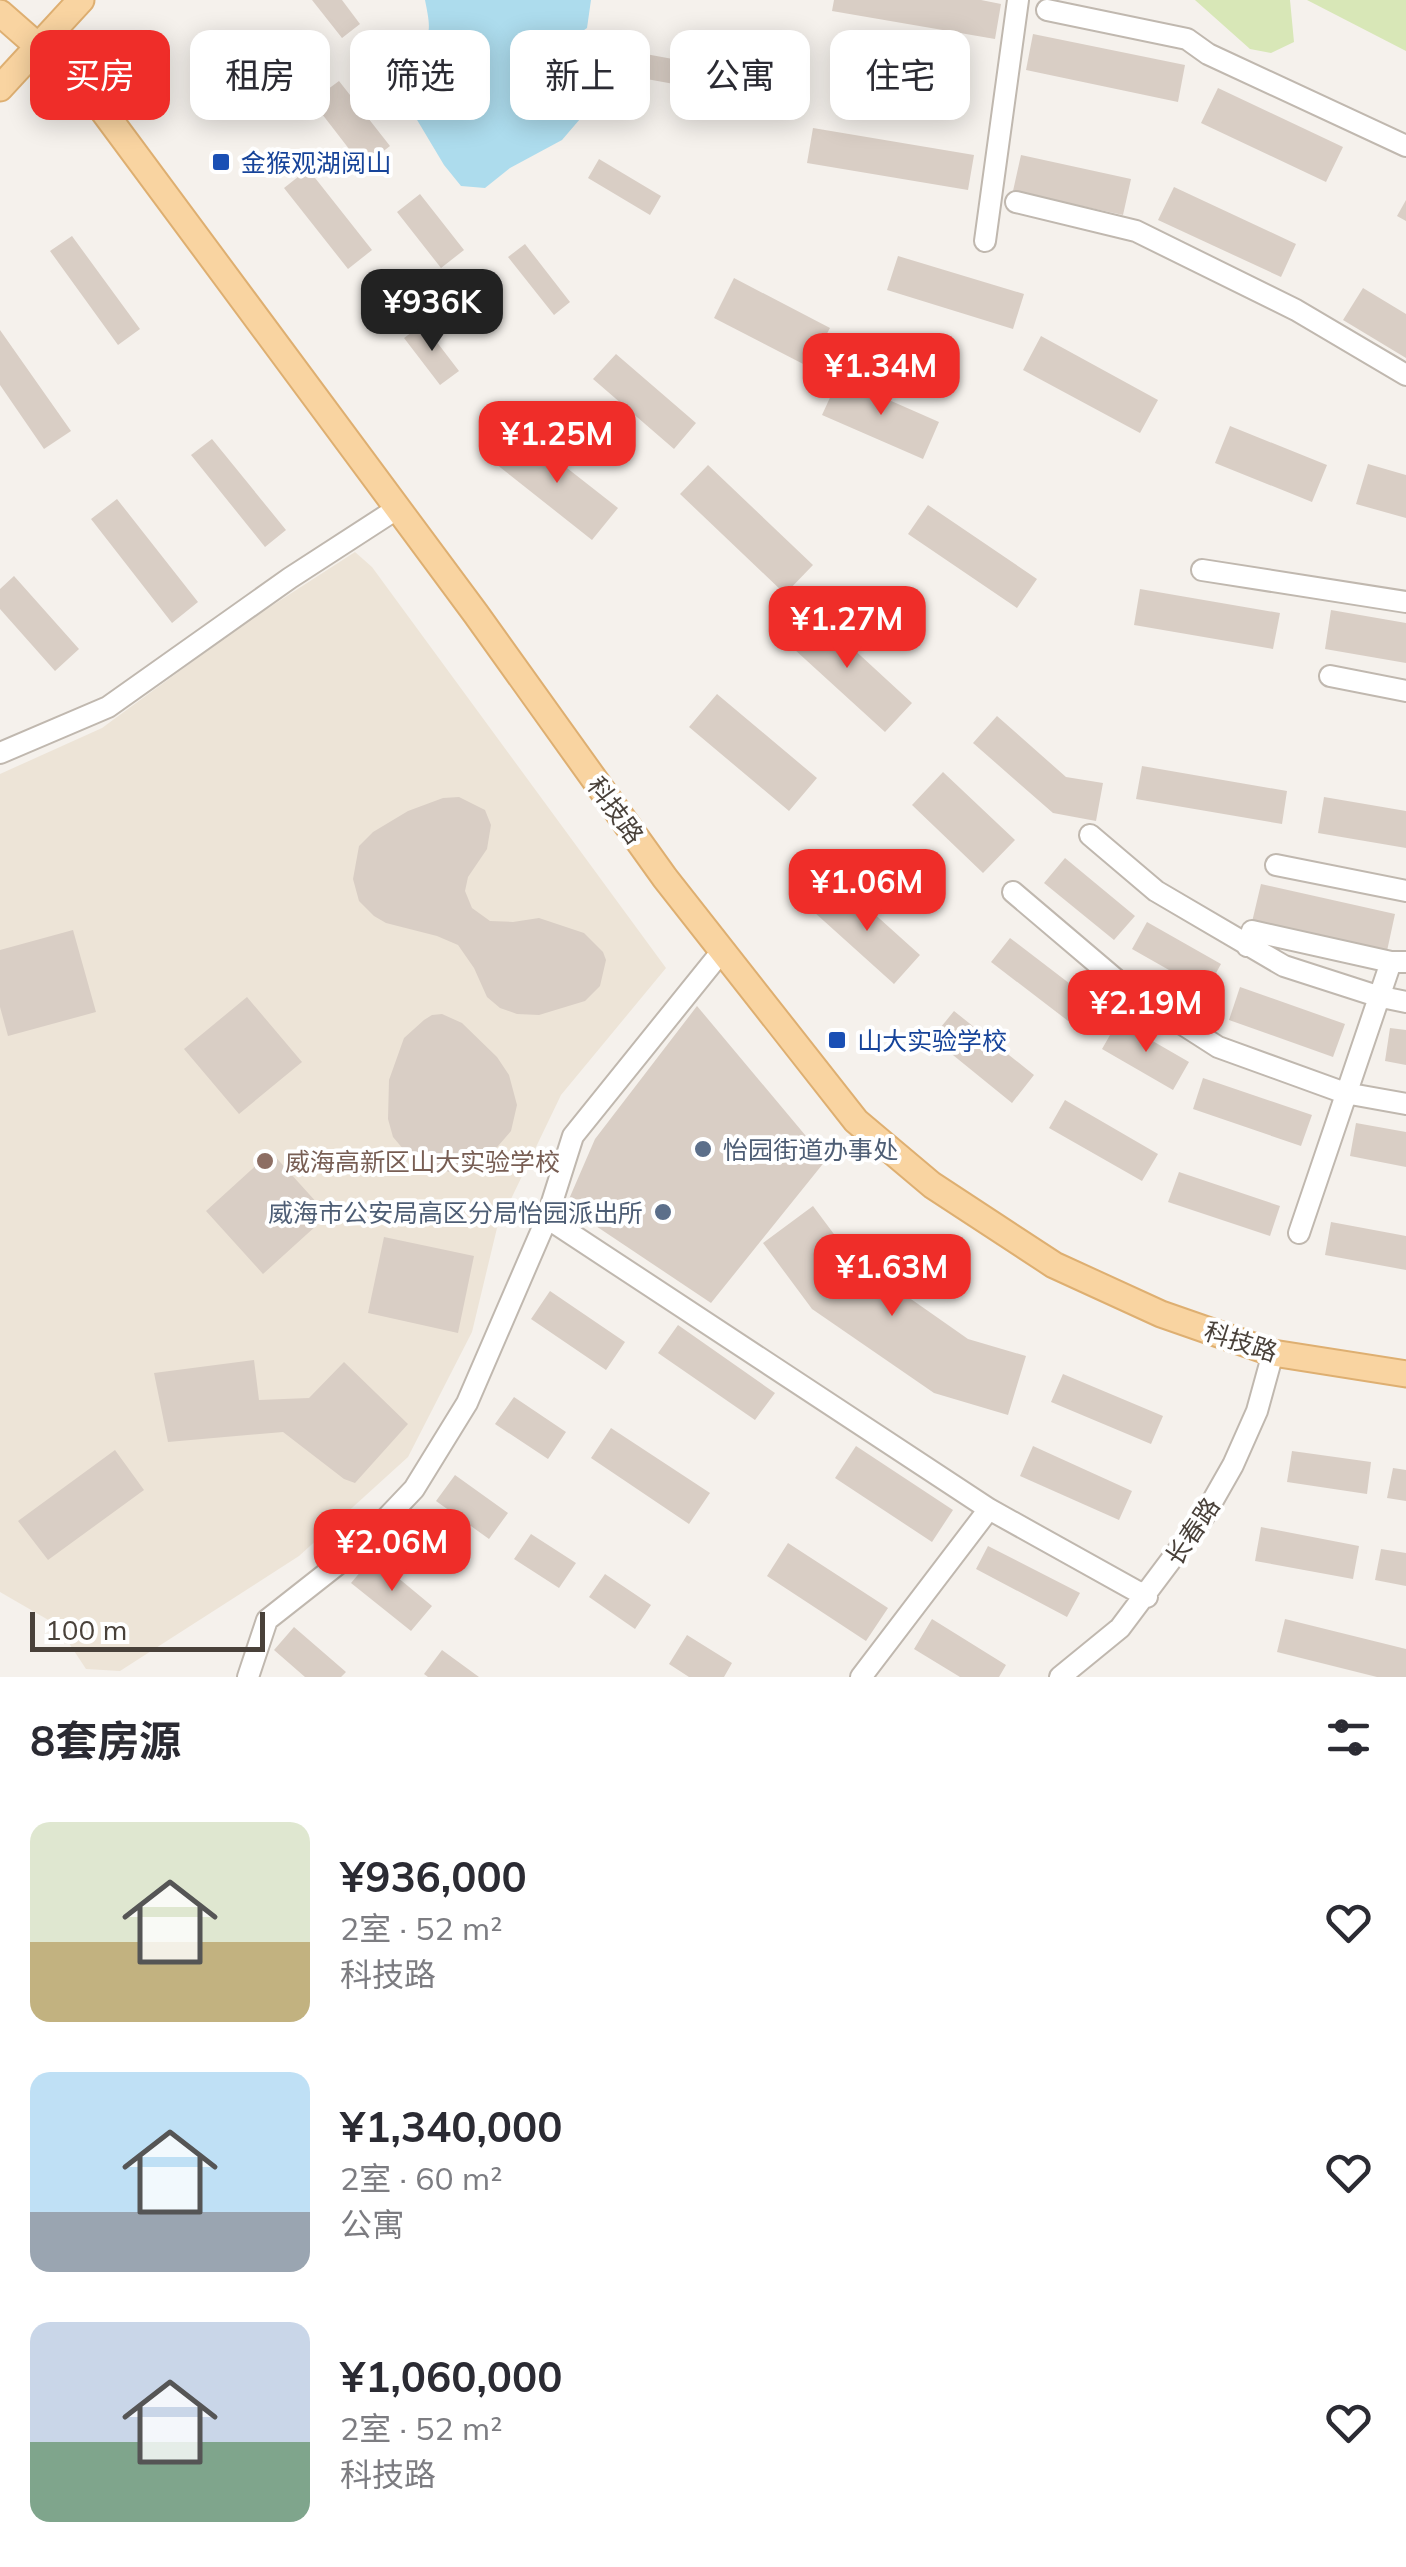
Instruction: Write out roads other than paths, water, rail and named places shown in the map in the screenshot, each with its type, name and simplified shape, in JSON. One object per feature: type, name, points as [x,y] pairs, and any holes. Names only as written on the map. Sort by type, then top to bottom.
[{"type":"main road","points":[[53,30],[81,0]]},
{"type":"main road","name":"科技路","points":[[0,13],[30,39]]},
{"type":"main road","points":[[0,88],[30,55]]},
{"type":"main road","name":"科技路","points":[[110,120],[398,508],[665,878],[856,1121],[932,1185],[1054,1265],[1160,1314],[1272,1353],[1406,1374]]},
{"type":"street","points":[[985,241],[1018,0]]},
{"type":"street","points":[[1047,10],[1187,39],[1208,54],[1406,146]]},
{"type":"street","points":[[1016,202],[1136,231],[1296,310],[1406,375]]},
{"type":"street","points":[[0,753],[108,707],[290,578],[398,508]]},
{"type":"street","points":[[1202,570],[1406,602]]},
{"type":"street","points":[[1330,676],[1406,690]]},
{"type":"street","points":[[1090,835],[1156,891],[1284,966],[1406,1002]]},
{"type":"street","points":[[1276,865],[1406,891]]},
{"type":"street","points":[[1012,892],[1126,988],[1218,1048],[1346,1093],[1406,1104]]},
{"type":"street","points":[[1247,946],[1252,931],[1398,962],[1378,996],[1299,1233]]},
{"type":"street","points":[[248,1677],[267,1620],[356,1550],[414,1489],[468,1404],[547,1218],[573,1136],[722,951]]},
{"type":"street","points":[[547,1218],[989,1508],[1147,1597]]},
{"type":"street","name":"长春路","points":[[1060,1677],[1120,1628],[1204,1516],[1257,1411],[1272,1353]]},
{"type":"street","points":[[861,1677],[989,1508]]},
{"type":"water","points":[[425,0],[591,0],[584,30],[510,30],[510,120],[579,120],[562,140],[510,168],[485,188],[461,186],[417,120],[490,120],[490,30],[428,30]]},
{"type":"place","name":"金猴观湖阅山","points":[[221,162]]},
{"type":"place","name":"山大实验学校","points":[[837,1040]]},
{"type":"place","name":"怡园街道办事处","points":[[703,1149]]},
{"type":"place","name":"威海高新区山大实验学校","points":[[265,1161]]},
{"type":"place","name":"威海市公安局高区分局怡园派出所","points":[[663,1212]]}]
